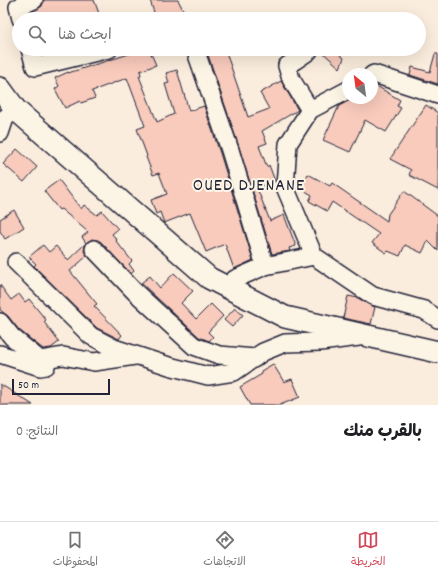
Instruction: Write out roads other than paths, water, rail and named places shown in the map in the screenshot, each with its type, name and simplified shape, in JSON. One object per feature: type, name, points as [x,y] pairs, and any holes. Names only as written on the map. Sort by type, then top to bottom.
[{"type":"main road","points":[[0,88],[16,110],[209,278],[285,316],[438,352]]},
{"type":"street","points":[[19,12],[18,7],[34,0]]},
{"type":"street","points":[[32,56],[35,67],[80,56]]},
{"type":"street","points":[[197,56],[230,150],[265,266]]},
{"type":"street","points":[[302,56],[287,66],[291,79],[310,110]]},
{"type":"street","points":[[378,75],[438,95]]},
{"type":"street","points":[[342,93],[310,110],[288,144],[285,187],[314,256],[373,296],[424,310],[438,319]]},
{"type":"street","points":[[0,133],[4,118],[16,110]]},
{"type":"street","points":[[94,249],[135,292],[194,346],[219,355],[255,358]]},
{"type":"street","points":[[227,288],[235,278],[265,266],[314,256]]},
{"type":"street","points":[[16,262],[91,336],[114,348],[169,366],[208,376],[234,372],[263,352],[285,343],[320,342],[369,336]]},
{"type":"street","points":[[0,322],[12,337],[40,360],[63,356],[94,362],[139,355]]},
{"type":"street","points":[[0,354],[40,367],[82,360]]},
{"type":"district","name":"OUED DJENANE","points":[[249,184]]}]
